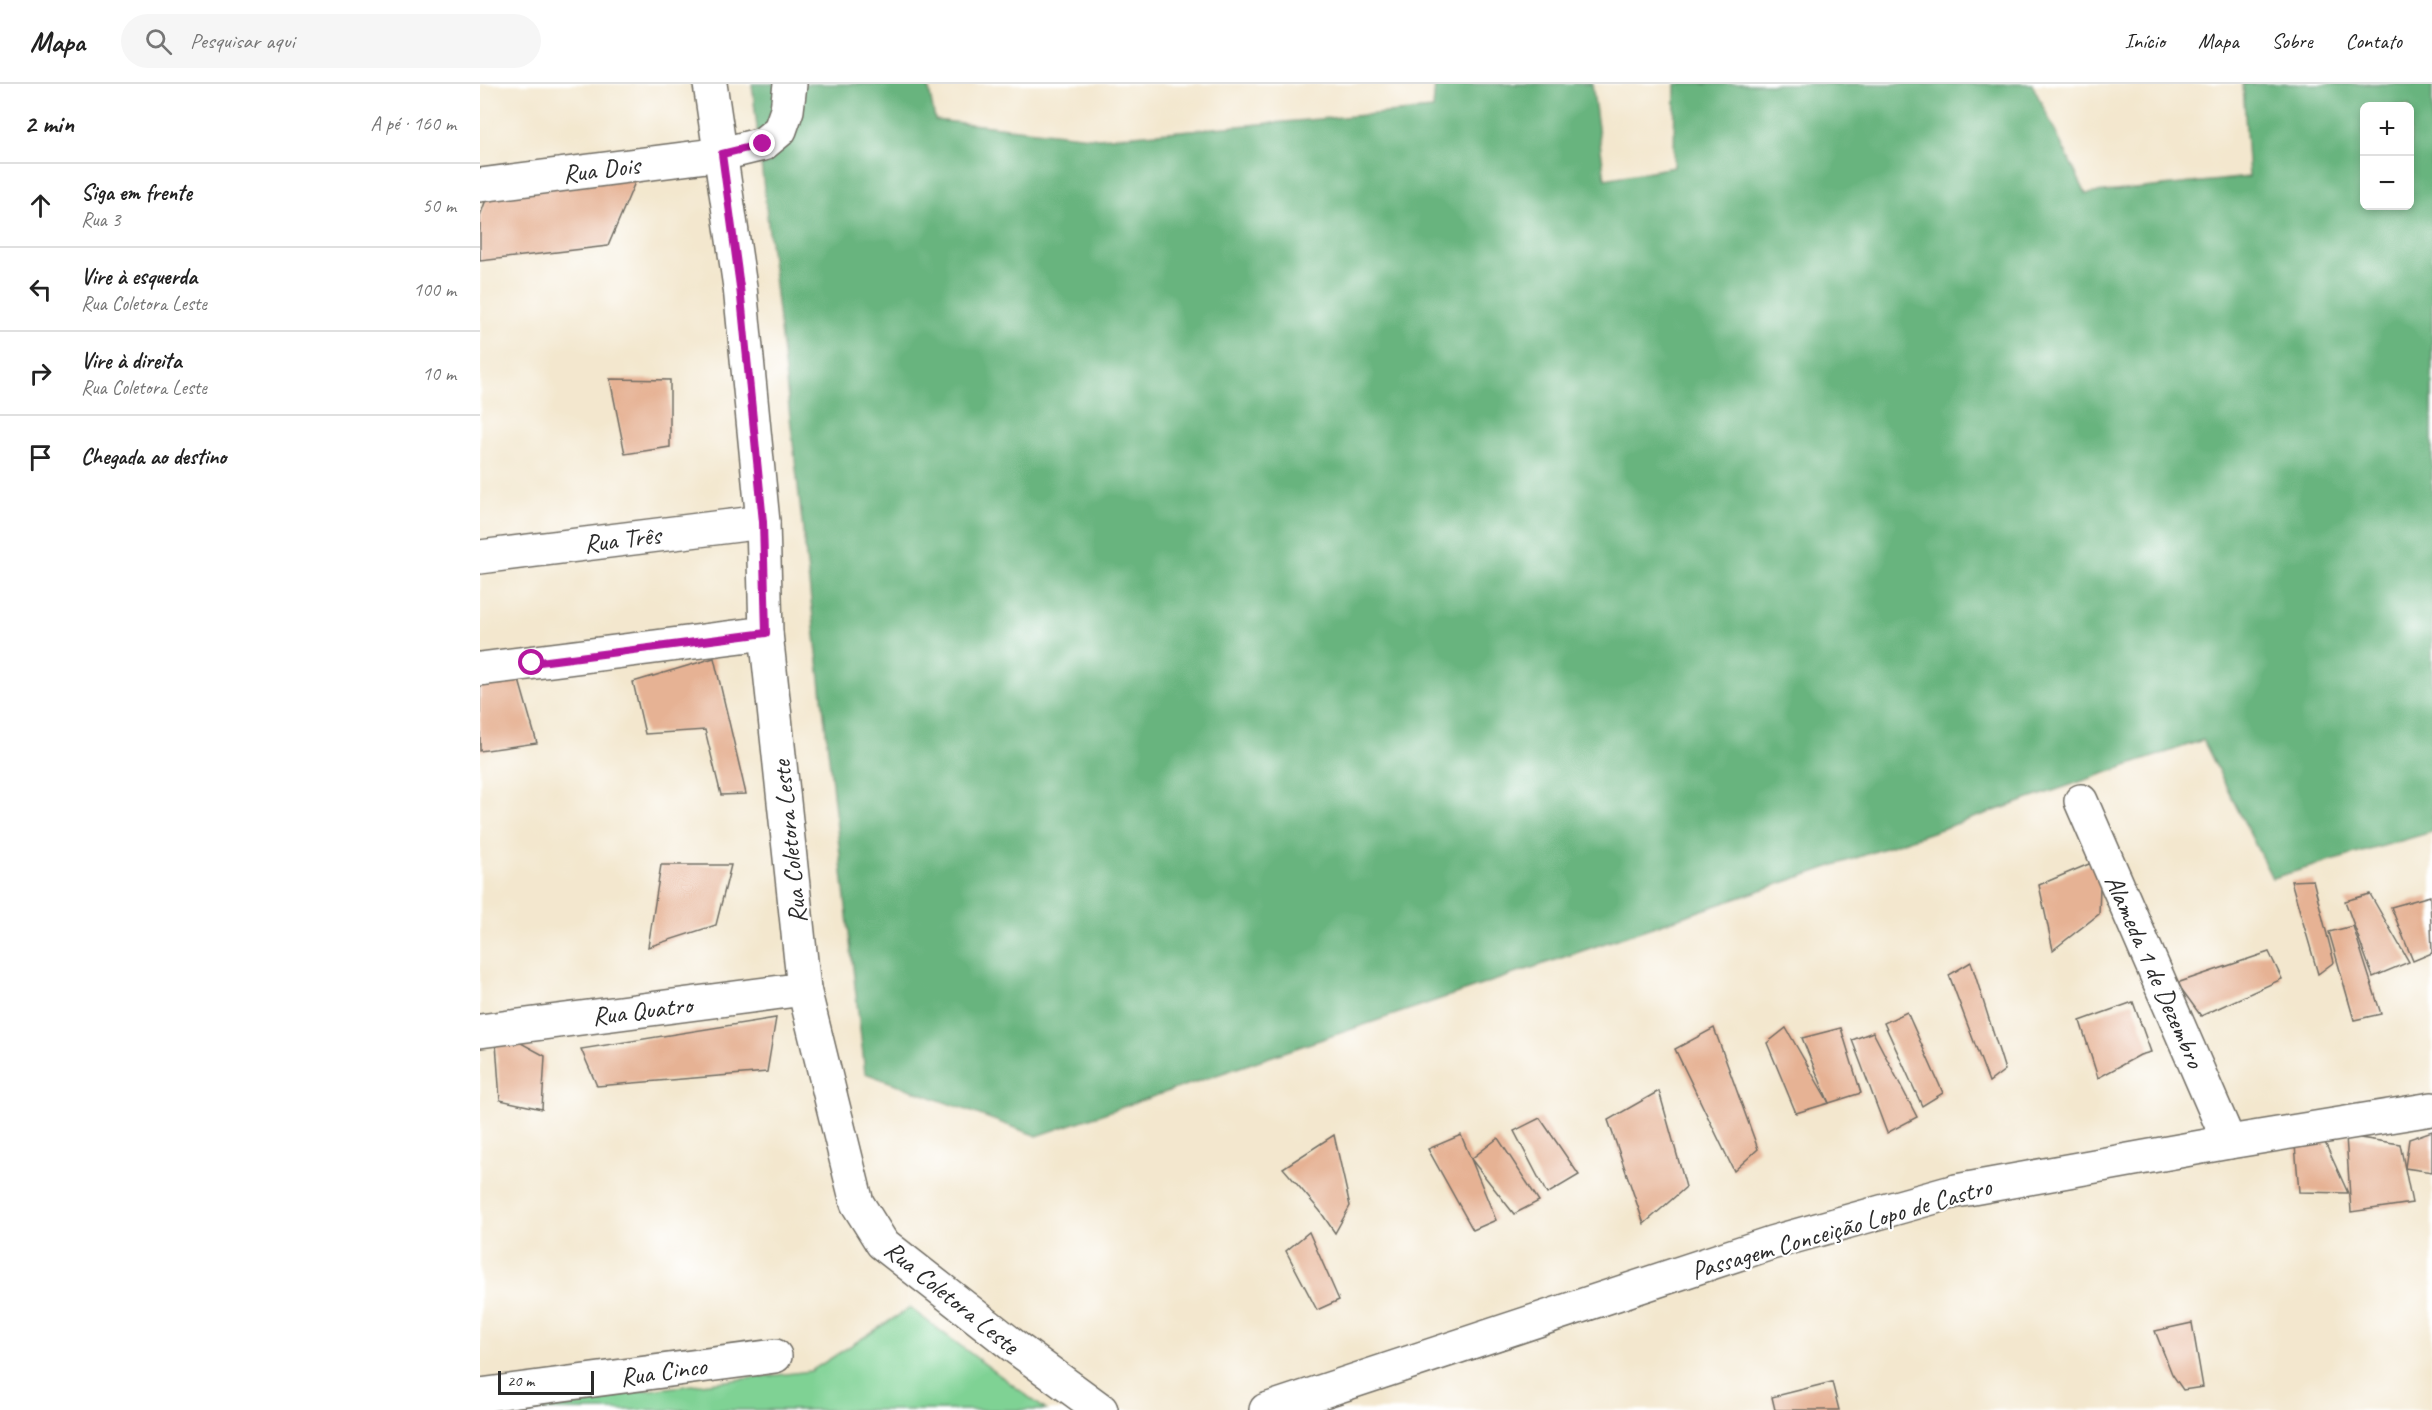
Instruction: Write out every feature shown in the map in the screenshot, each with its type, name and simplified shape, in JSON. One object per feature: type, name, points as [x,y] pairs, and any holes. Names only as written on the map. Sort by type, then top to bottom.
[{"type":"street","name":"Rua Coletora Leste","points":[[710,84],[740,287],[763,522],[766,633],[804,989],[857,1203],[882,1243],[1015,1347],[1101,1410]]},
{"type":"street","points":[[722,154],[763,144],[780,130],[787,110],[790,84]]},
{"type":"street","name":"Rua Dois","points":[[480,185],[722,154]]},
{"type":"street","name":"Rua Três","points":[[480,557],[763,522]]},
{"type":"street","points":[[480,669],[766,633]]},
{"type":"street","name":"Alameda 1 de Dezembro","points":[[2081,801],[2229,1142]]},
{"type":"street","name":"Rua Quatro","points":[[480,1031],[804,989]]},
{"type":"street","name":"Passagem Conceição Lopo de Castro","points":[[1266,1410],[1771,1243],[1956,1191],[2229,1142],[2432,1109]]},
{"type":"street","name":"Rua Cinco","points":[[480,1395],[775,1356]]},
{"type":"green space","points":[[752,84],[928,84],[935,120],[1099,138],[1433,109],[1435,84],[1592,84],[1605,179],[1674,167],[1675,84],[2032,84],[2086,194],[2249,177],[2243,84],[2432,84],[2432,832],[2272,878],[2203,740],[1037,1136],[865,1073]]},
{"type":"green space","points":[[910,1308],[1046,1410],[480,1410],[811,1371]]},
{"type":"building","points":[[638,175],[608,246],[480,261],[480,216],[487,197]]},
{"type":"building","points":[[610,379],[670,380],[670,447],[625,454]]},
{"type":"building","points":[[714,658],[746,794],[721,795],[705,730],[645,734],[633,682]]},
{"type":"building","points":[[519,680],[537,743],[480,751],[480,685]]},
{"type":"building","points":[[2101,859],[2099,914],[2053,950],[2039,885]]},
{"type":"building","points":[[661,865],[731,865],[716,925],[648,947]]},
{"type":"building","points":[[2313,880],[2334,962],[2318,974],[2291,881]]},
{"type":"building","points":[[2370,894],[2409,962],[2373,977],[2345,901]]},
{"type":"building","points":[[2430,896],[2432,953],[2413,961],[2391,907]]},
{"type":"building","points":[[2353,926],[2381,1014],[2354,1020],[2329,932]]},
{"type":"building","points":[[2269,952],[2282,979],[2201,1016],[2177,983]]},
{"type":"building","points":[[1971,962],[2005,1070],[1989,1082],[1949,975]]},
{"type":"building","points":[[2133,1002],[2151,1052],[2140,1055],[2098,1078],[2080,1021]]},
{"type":"building","points":[[1907,1012],[1943,1093],[1922,1106],[1884,1023]]},
{"type":"building","points":[[776,1018],[767,1072],[597,1086],[581,1049]]},
{"type":"building","points":[[1714,1028],[1758,1149],[1734,1171],[1675,1049]]},
{"type":"building","points":[[1786,1028],[1829,1103],[1796,1113],[1767,1043]]},
{"type":"building","points":[[1841,1028],[1861,1093],[1829,1103],[1802,1038]]},
{"type":"building","points":[[495,1029],[545,1056],[542,1109],[500,1100]]},
{"type":"building","points":[[1873,1032],[1917,1117],[1887,1133],[1852,1040]]},
{"type":"building","points":[[1659,1091],[1686,1187],[1644,1224],[1608,1120]]},
{"type":"building","points":[[1540,1118],[1579,1175],[1547,1194],[1514,1131]]},
{"type":"building","points":[[2432,1131],[2432,1172],[2405,1168],[2409,1139]]},
{"type":"building","points":[[1334,1135],[1350,1206],[1335,1233],[1320,1211],[1283,1168]]},
{"type":"building","points":[[1461,1135],[1496,1220],[1473,1230],[1428,1149]]},
{"type":"building","points":[[2322,1136],[2348,1193],[2299,1192],[2295,1145]]},
{"type":"building","points":[[2346,1136],[2400,1144],[2412,1203],[2351,1212]]},
{"type":"building","points":[[1498,1138],[1539,1201],[1514,1214],[1471,1159]]},
{"type":"building","points":[[1309,1232],[1339,1300],[1317,1310],[1286,1251]]},
{"type":"building","points":[[2192,1323],[2203,1387],[2183,1390],[2172,1374],[2155,1331]]},
{"type":"building","points":[[1832,1382],[1839,1410],[1775,1410],[1772,1397]]},
{"type":"route","points":[[532,663],[766,633],[763,522],[740,287],[722,154],[763,144]]}]
